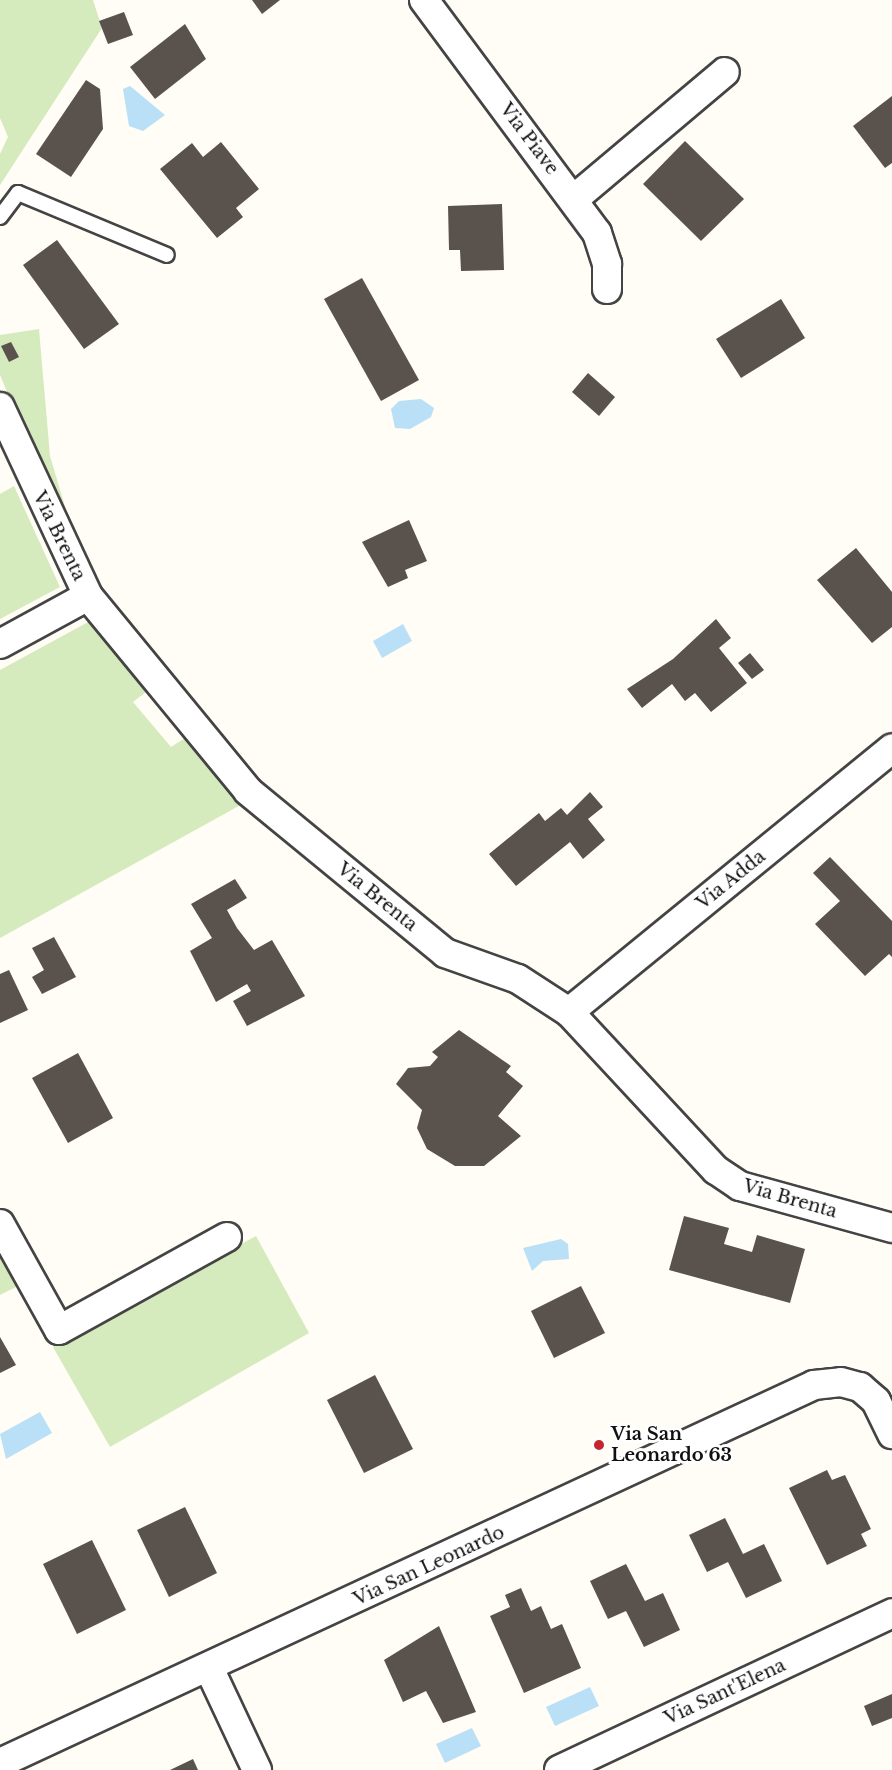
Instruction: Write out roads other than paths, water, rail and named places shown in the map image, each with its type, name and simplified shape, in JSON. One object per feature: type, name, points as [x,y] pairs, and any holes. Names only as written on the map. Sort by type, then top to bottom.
[{"type":"street","name":"Via Piave","points":[[424,0],[574,199],[597,233],[608,264],[607,289]]},
{"type":"street","points":[[574,199],[725,72]]},
{"type":"street","name":"Via Brenta","points":[[0,407],[88,596],[248,791],[446,953],[518,979],[569,1012],[638,1080],[716,1170],[740,1186],[892,1228]]},
{"type":"street","points":[[0,644],[88,596]]},
{"type":"street","name":"Via Adda","points":[[569,1012],[892,748]]},
{"type":"street","points":[[0,1224],[59,1330],[227,1237]]},
{"type":"street","name":"Via San Leonardo","points":[[0,1763],[209,1668],[814,1385],[840,1382],[860,1387],[876,1401],[892,1434]]},
{"type":"street","name":"Via Sant'Elena","points":[[559,1770],[892,1613]]},
{"type":"street","points":[[209,1668],[257,1770]]},
{"type":"lane","points":[[0,217],[18,193],[167,255]]},
{"type":"water","points":[[130,86],[165,115],[143,131],[129,126],[123,89]]},
{"type":"water","points":[[421,399],[434,408],[431,417],[410,429],[395,428],[391,409],[399,401]]},
{"type":"water","points":[[403,624],[412,641],[382,658],[373,641]]},
{"type":"water","points":[[561,1239],[568,1244],[569,1259],[543,1261],[532,1271],[523,1248]]},
{"type":"water","points":[[40,1412],[52,1433],[6,1459],[0,1434]]},
{"type":"water","points":[[590,1687],[599,1706],[555,1726],[546,1707]]},
{"type":"water","points":[[472,1728],[481,1746],[445,1763],[436,1744]]},
{"type":"place","name":"Via San Leonardo 63","points":[[599,1445]]}]
